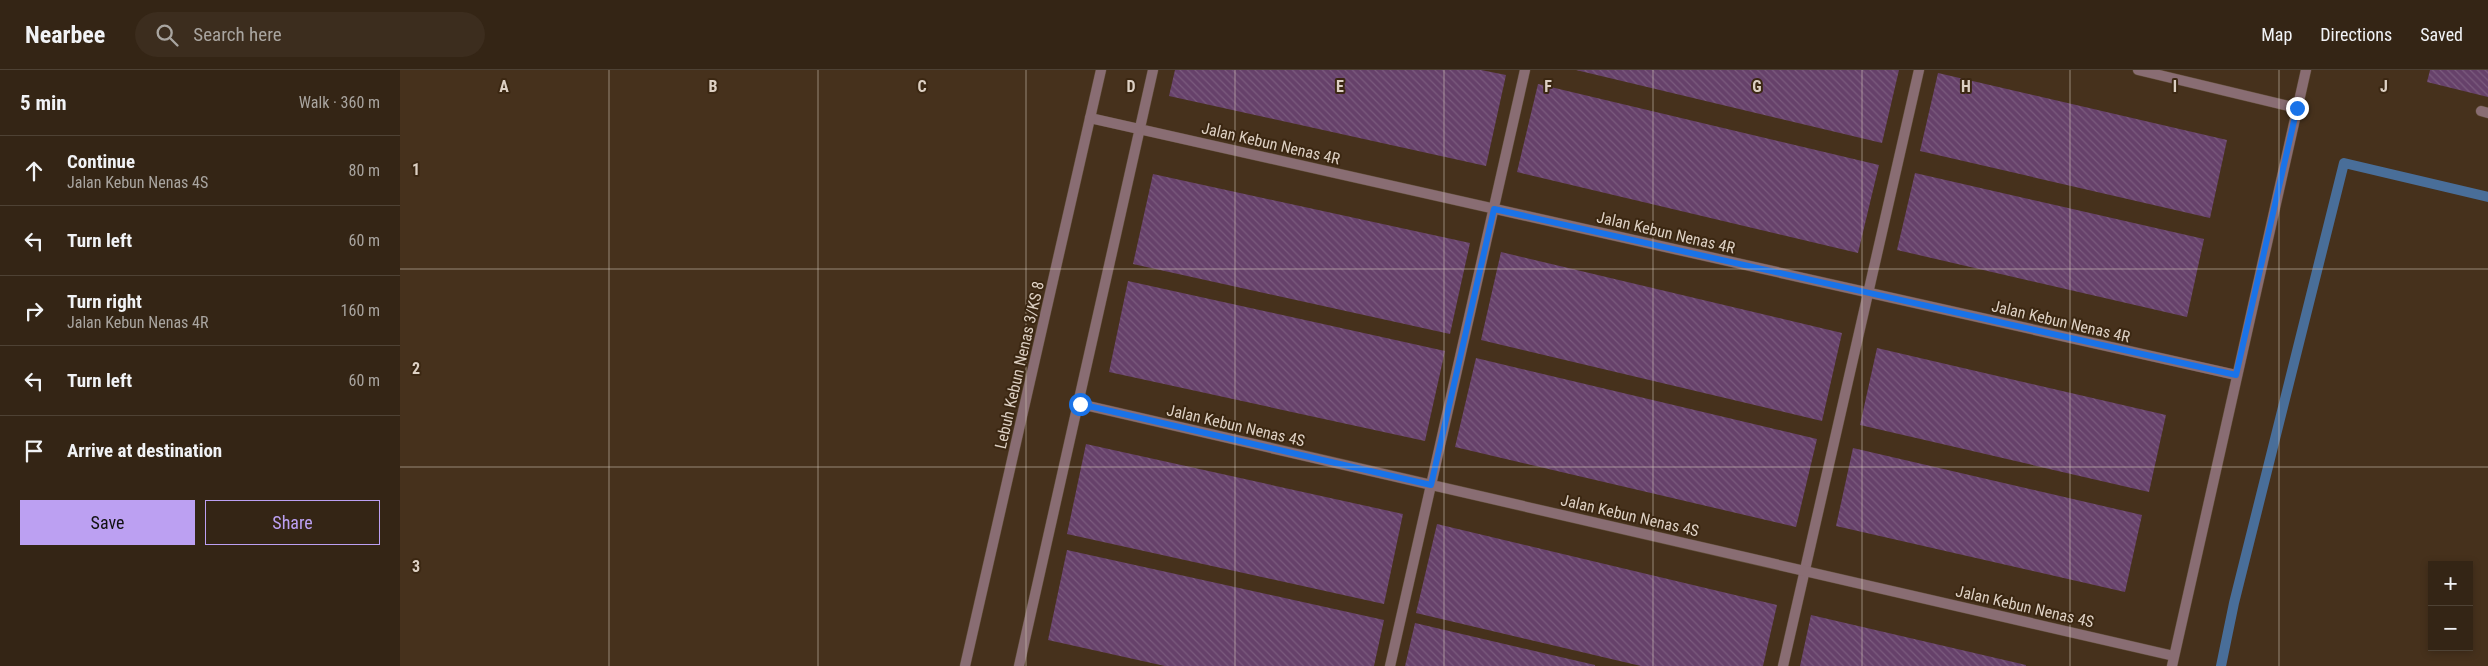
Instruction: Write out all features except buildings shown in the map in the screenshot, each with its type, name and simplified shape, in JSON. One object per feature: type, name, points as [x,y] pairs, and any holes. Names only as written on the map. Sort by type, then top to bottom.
[{"type":"street","name":"Lebuh Kebun Nenas 3/KS 8","points":[[966,666],[1101,70]]},
{"type":"street","points":[[1019,666],[1080,404],[1154,70]]},
{"type":"street","points":[[1390,666],[1525,70]]},
{"type":"street","points":[[1783,666],[1919,70]]},
{"type":"street","points":[[2138,70],[2297,108]]},
{"type":"street","points":[[2173,661],[2306,70]]},
{"type":"street","name":"Jalan Kebun Nenas 4R","points":[[1090,118],[2236,375]]},
{"type":"street","name":"Jalan Kebun Nenas 4S","points":[[1080,404],[1805,570],[2173,661]]},
{"type":"waterway","points":[[2221,666],[2234,603],[2344,163],[2488,197]]},
{"type":"route","points":[[1080,404],[1431,485],[1494,209],[2236,375],[2297,108]]}]
